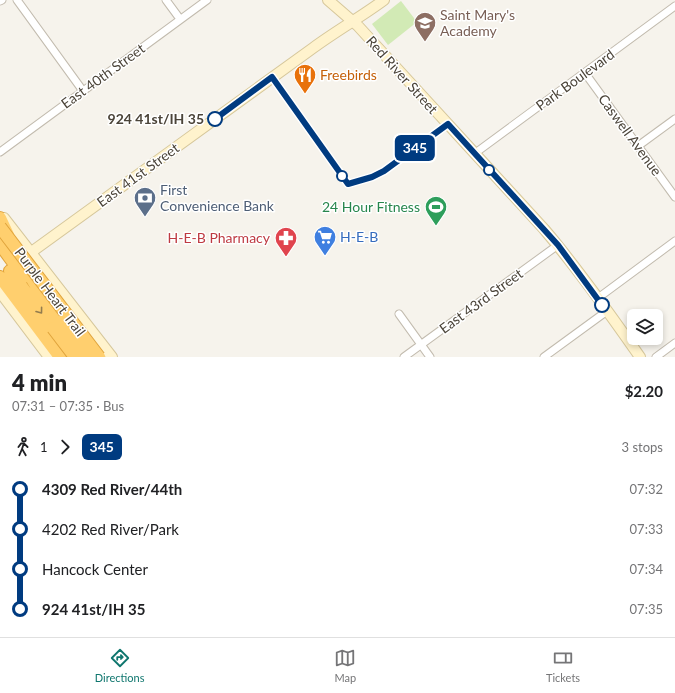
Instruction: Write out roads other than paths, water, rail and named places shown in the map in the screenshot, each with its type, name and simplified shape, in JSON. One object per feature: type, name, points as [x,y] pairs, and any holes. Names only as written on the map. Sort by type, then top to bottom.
[{"type":"highway","points":[[0,218],[24,266],[48,306]]},
{"type":"highway","name":"Purple Heart Trail","points":[[0,227],[104,355]]},
{"type":"highway","name":"Purple Heart Trail","points":[[0,244],[48,306],[56,325],[75,357]]},
{"type":"highway","name":"Purple Heart Trail","points":[[0,257],[56,325],[86,357]]},
{"type":"highway","points":[[0,277],[61,357]]},
{"type":"main road","name":"Red River Street","points":[[328,0],[352,22],[558,245],[598,298],[636,356]]},
{"type":"main road","name":"East 41st Street","points":[[30,253],[313,48],[384,0]]},
{"type":"main road","points":[[0,214],[99,341],[104,355]]},
{"type":"main road","points":[[0,292],[47,353],[54,357]]},
{"type":"main road","points":[[61,357],[86,340],[83,320]]},
{"type":"main road","points":[[78,357],[99,341]]},
{"type":"street","points":[[16,0],[83,91]]},
{"type":"street","points":[[166,0],[180,20]]},
{"type":"street","name":"East 40th Street","points":[[0,152],[207,0]]},
{"type":"street","name":"Park Boulevard","points":[[474,154],[675,6]]},
{"type":"street","name":"Caswell Avenue","points":[[585,73],[675,197]]},
{"type":"street","points":[[638,146],[675,119]]},
{"type":"street","points":[[598,298],[675,241]]},
{"type":"street","name":"East 43rd Street","points":[[404,357],[558,245]]},
{"type":"street","points":[[544,357],[607,311]]},
{"type":"street","points":[[399,314],[430,357]]},
{"type":"street","points":[[656,357],[675,343]]},
{"type":"place","name":"Saint Mary's Academy","points":[[425,42]]},
{"type":"place","name":"Freebirds","points":[[305,94]]},
{"type":"place","name":"924 41st/IH 35","points":[[215,119]]},
{"type":"place","name":"First Convenience Bank","points":[[145,218]]},
{"type":"place","name":"24 Hour Fitness","points":[[436,226]]},
{"type":"place","name":"H-E-B","points":[[325,256]]},
{"type":"place","name":"H-E-B Pharmacy","points":[[286,258]]}]
